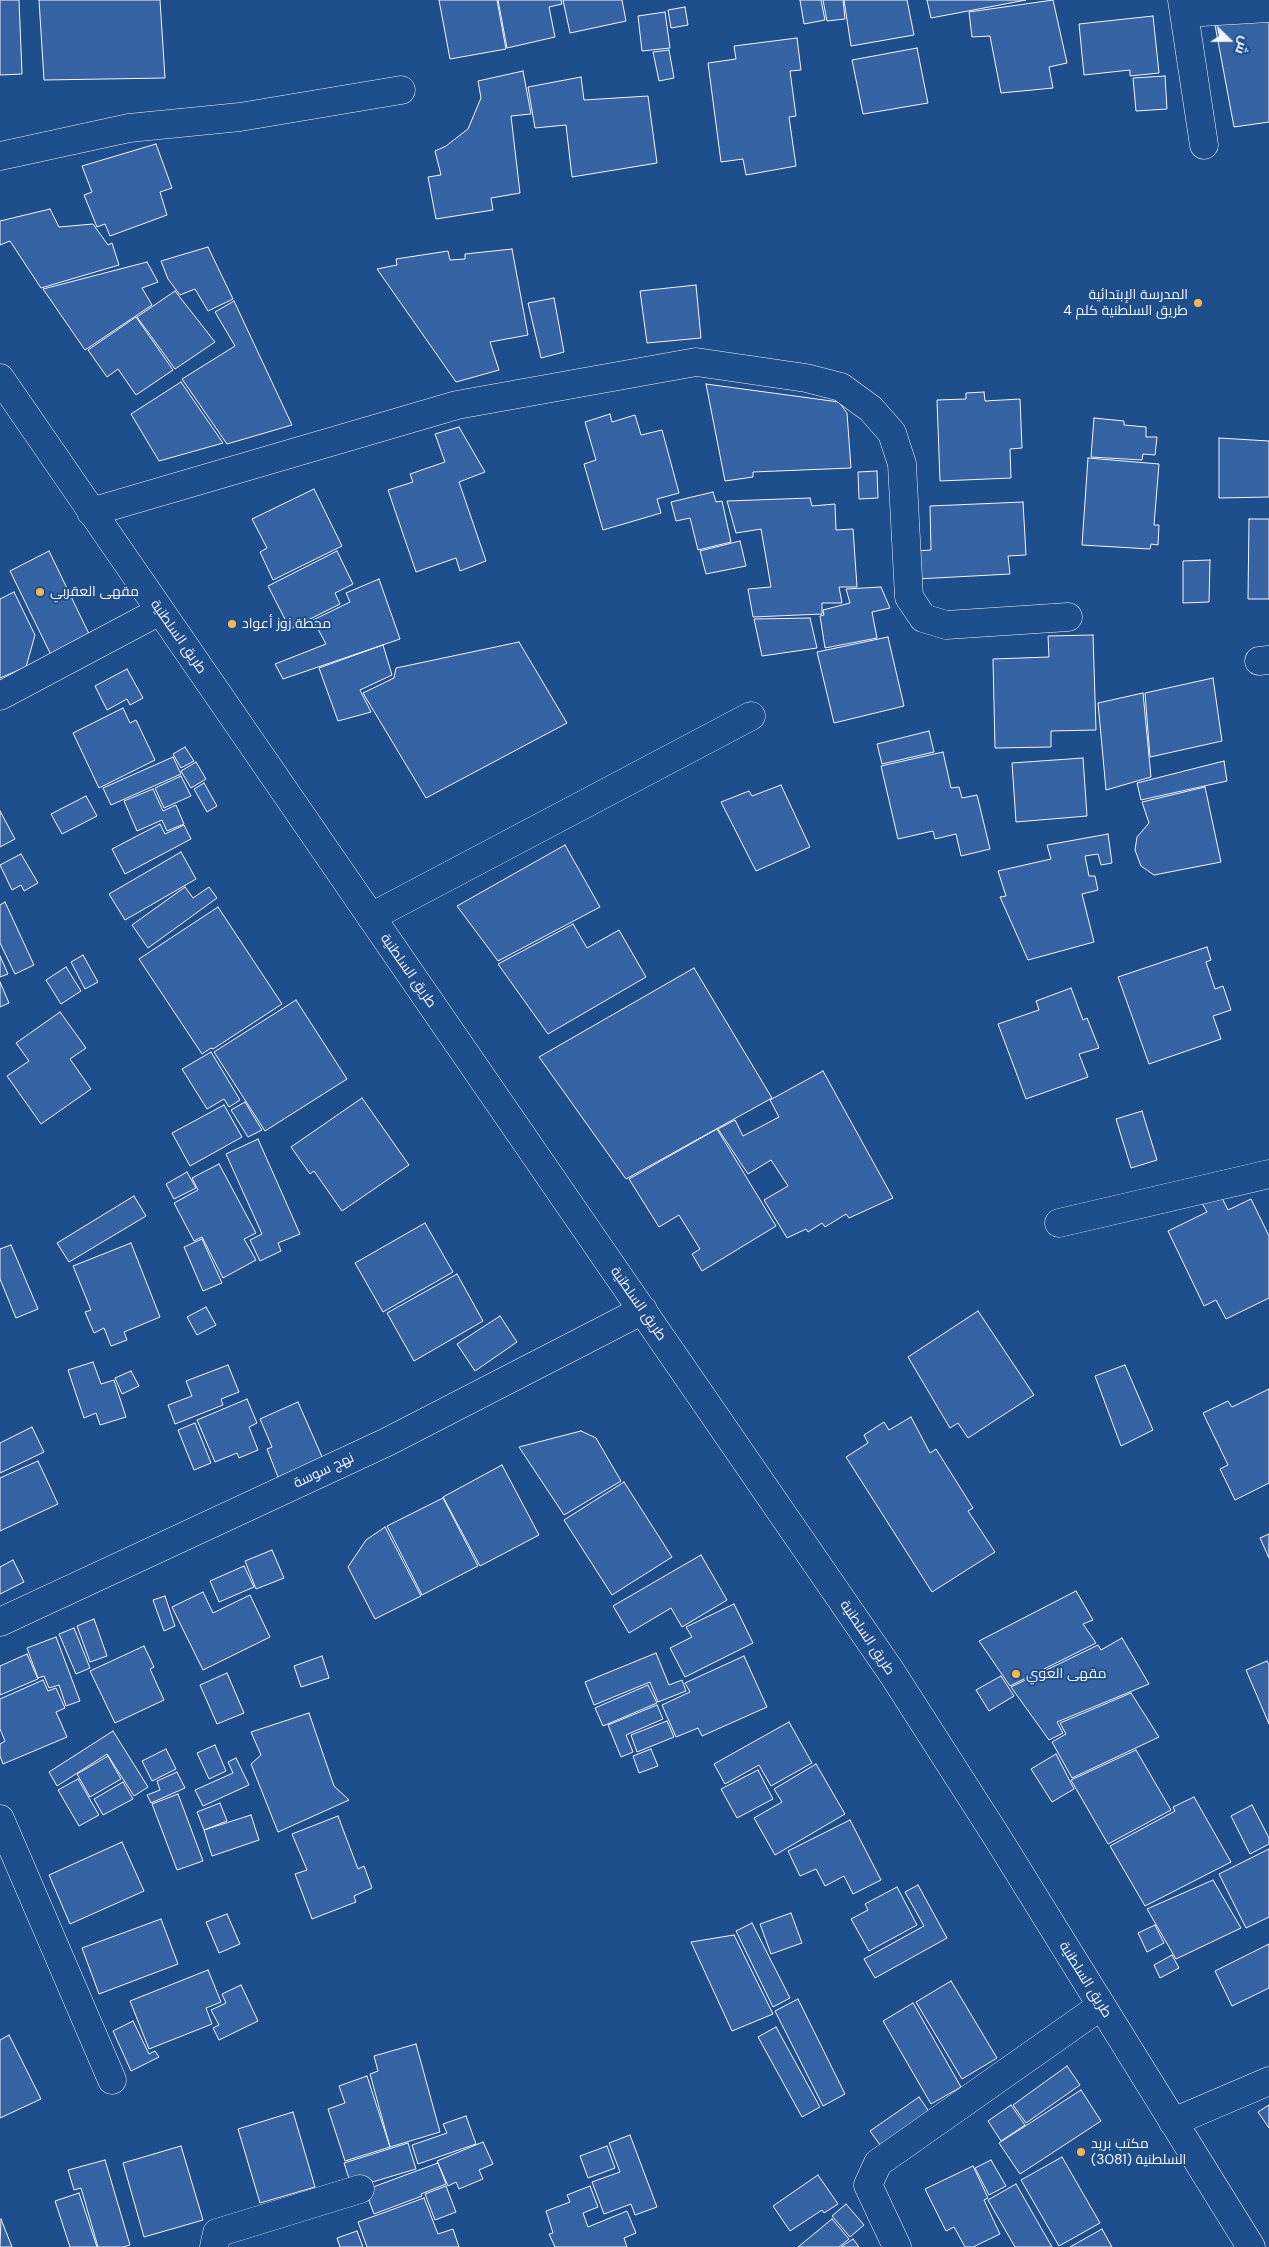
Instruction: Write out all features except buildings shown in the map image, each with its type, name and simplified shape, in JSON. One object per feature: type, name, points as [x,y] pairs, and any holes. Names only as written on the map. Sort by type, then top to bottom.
[{"type":"street","points":[[1204,145],[1184,6],[1269,8]]},
{"type":"street","points":[[0,156],[129,128],[240,116],[401,90]]},
{"type":"street","points":[[91,512],[457,405],[696,362],[806,378],[841,387],[871,409],[892,433],[902,464],[909,597],[923,618],[946,626],[1068,617]]},
{"type":"street","name":"طريق السلطنية","points":[[0,378],[892,1673],[997,1836],[1251,2247]]},
{"type":"street","points":[[0,696],[160,611]]},
{"type":"street","points":[[371,917],[751,716]]},
{"type":"street","points":[[1059,1223],[1269,1174]]},
{"type":"street","name":"نهج سوسة","points":[[0,1622],[387,1442],[642,1310]]},
{"type":"street","points":[[0,1819],[112,2080]]},
{"type":"street","points":[[897,2247],[868,2185],[878,2163],[1101,2006]]},
{"type":"street","points":[[1174,2122],[1269,2082]]},
{"type":"street","points":[[214,2247],[217,2233],[360,2190]]},
{"type":"place","name":"المدرسة الإبتدائية طريق السلطنية كلم 4","points":[[1198,303]]},
{"type":"place","name":"مقهى العقربي","points":[[40,592]]},
{"type":"place","name":"محطة زوز أعواد","points":[[232,624]]},
{"type":"place","name":"مقهى العوي","points":[[1016,1674]]},
{"type":"place","name":"مكتب بريد السلطنية (3081)","points":[[1081,2152]]}]
